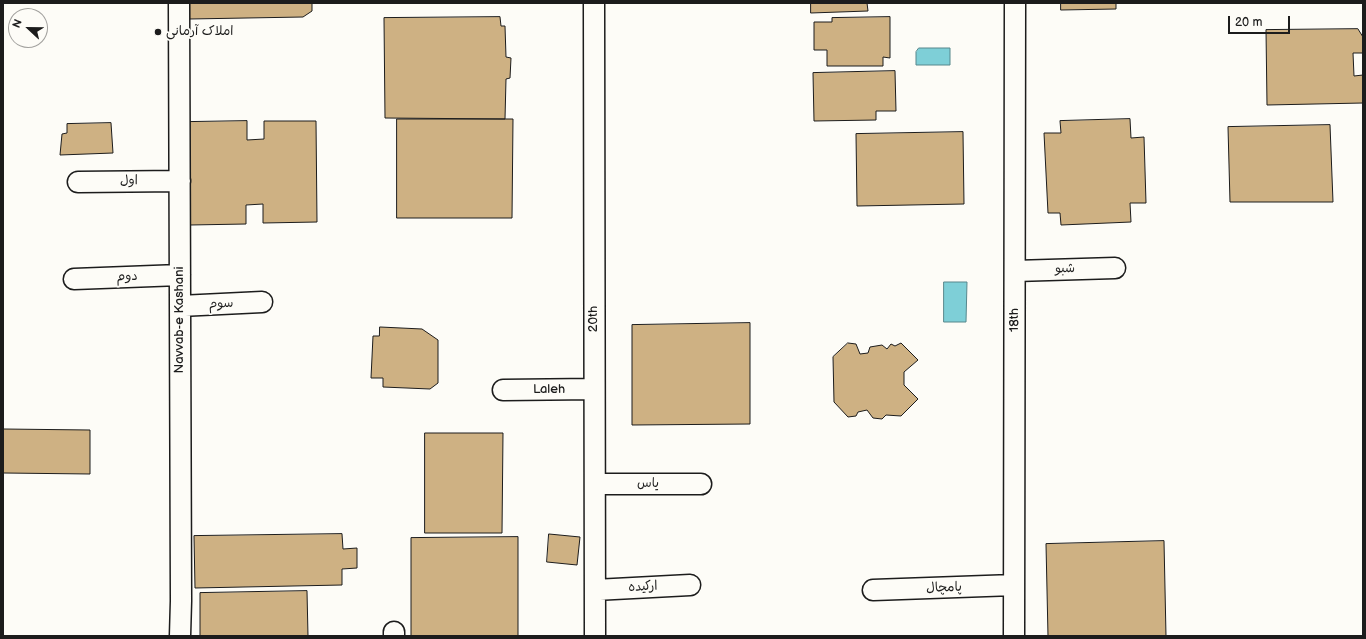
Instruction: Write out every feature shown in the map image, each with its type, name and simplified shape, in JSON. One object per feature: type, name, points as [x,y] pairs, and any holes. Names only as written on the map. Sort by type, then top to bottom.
[{"type":"street","name":"Navvab-e Kashani","points":[[179,3],[180,636]]},
{"type":"street","name":"20th","points":[[594,3],[595,636]]},
{"type":"street","name":"18th","points":[[1014,636],[1015,3]]},
{"type":"street","name":"اول","points":[[78,182],[180,181]]},
{"type":"street","name":"شبو","points":[[1015,271],[1115,268]]},
{"type":"street","name":"دوم","points":[[74,279],[180,275]]},
{"type":"street","name":"سوم","points":[[180,306],[262,302]]},
{"type":"street","name":"Laleh","points":[[503,390],[594,389]]},
{"type":"street","name":"یاس","points":[[595,484],[701,484]]},
{"type":"street","name":"ارکیده","points":[[595,590],[690,585]]},
{"type":"street","name":"پامچال","points":[[873,590],[1014,585]]},
{"type":"water","points":[[919,48],[950,48],[950,65],[916,65],[916,52]]},
{"type":"water","points":[[944,282],[967,282],[966,322],[944,322]]},
{"type":"building","points":[[190,3],[312,3],[312,11],[303,17],[190,19]]},
{"type":"building","points":[[811,3],[867,3],[868,11],[811,13]]},
{"type":"building","points":[[1061,3],[1116,3],[1116,9],[1061,10]]},
{"type":"building","points":[[500,17],[501,26],[505,26],[506,57],[511,58],[510,78],[506,79],[505,119],[385,118],[384,18]]},
{"type":"building","points":[[890,17],[890,58],[883,57],[883,66],[827,66],[827,50],[814,50],[814,22],[832,22],[832,18]]},
{"type":"building","points":[[1358,29],[1363,37],[1363,53],[1353,53],[1354,76],[1363,75],[1363,103],[1267,105],[1266,30]]},
{"type":"building","points":[[895,71],[896,111],[876,111],[876,120],[814,121],[813,73]]},
{"type":"building","points":[[397,119],[513,119],[512,218],[397,218]]},
{"type":"building","points":[[1130,119],[1131,138],[1144,137],[1146,203],[1130,203],[1131,222],[1061,225],[1060,213],[1048,213],[1044,133],[1061,133],[1060,121]]},
{"type":"building","points":[[247,121],[247,140],[264,139],[264,121],[316,121],[317,222],[263,223],[263,204],[246,205],[246,224],[190,225],[189,122]]},
{"type":"building","points":[[111,123],[113,153],[60,155],[62,134],[67,133],[67,124]]},
{"type":"building","points":[[1330,125],[1333,202],[1230,202],[1228,127]]},
{"type":"building","points":[[963,132],[964,204],[857,206],[856,134]]},
{"type":"building","points":[[750,323],[750,424],[632,425],[632,325]]},
{"type":"building","points":[[380,327],[422,329],[438,340],[438,383],[430,389],[383,387],[383,378],[371,378],[373,336],[379,336]]},
{"type":"building","points":[[848,343],[856,344],[860,354],[868,353],[870,347],[882,345],[887,349],[891,344],[895,346],[901,343],[918,360],[904,372],[904,385],[918,399],[901,416],[886,415],[882,419],[873,418],[867,410],[858,412],[856,416],[848,417],[834,402],[833,357]]},
{"type":"building","points":[[3,429],[90,430],[90,474],[3,473]]},
{"type":"building","points":[[425,433],[503,433],[502,533],[425,533]]},
{"type":"building","points":[[342,534],[343,549],[357,548],[357,568],[342,569],[342,585],[195,588],[194,536]]},
{"type":"building","points":[[549,534],[580,537],[577,565],[547,562]]},
{"type":"building","points":[[518,537],[518,636],[411,636],[411,538]]},
{"type":"building","points":[[1164,541],[1166,636],[1048,636],[1046,544]]},
{"type":"building","points":[[307,591],[308,636],[200,636],[200,593]]},
{"type":"place","name":"املاک آرمانی","points":[[158,32]]}]
